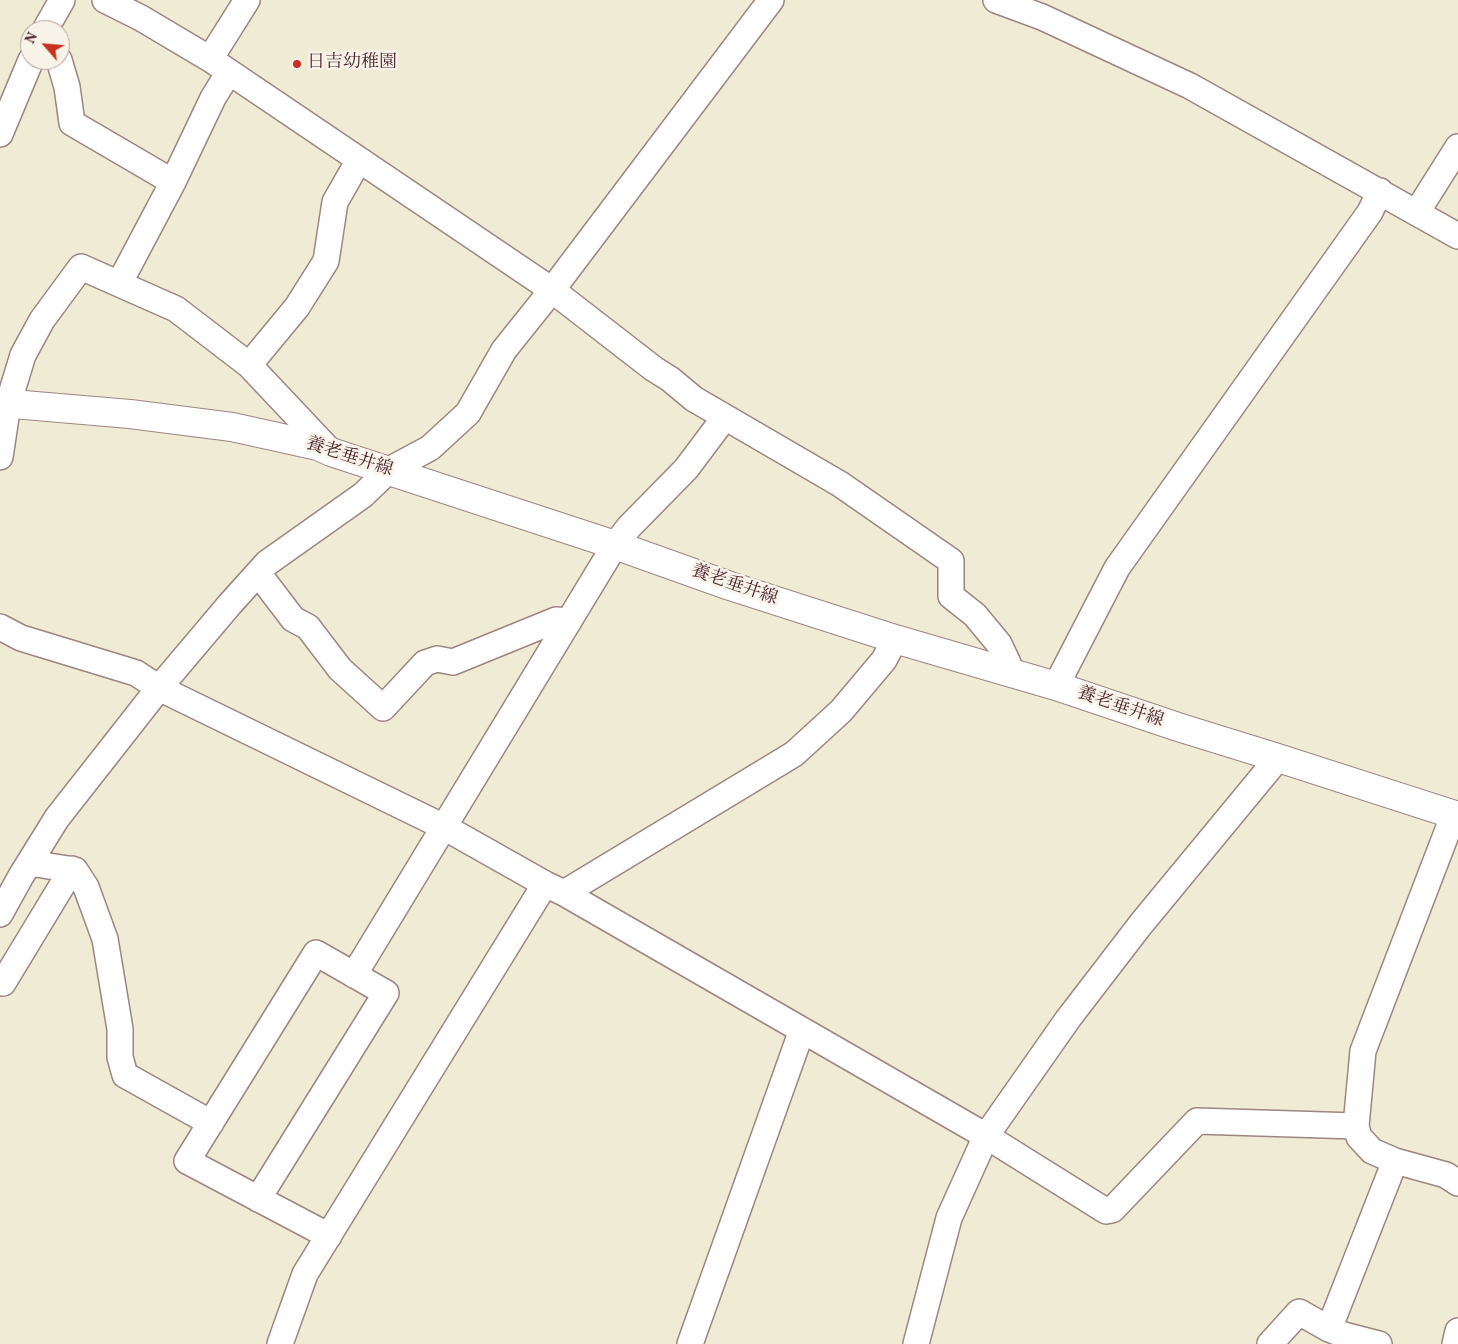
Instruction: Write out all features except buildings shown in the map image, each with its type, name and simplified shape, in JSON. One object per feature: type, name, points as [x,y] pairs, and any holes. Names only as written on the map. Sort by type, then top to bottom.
[{"type":"main road","name":"養老垂井線","points":[[4,403],[130,414],[232,426],[318,446],[730,586],[896,639],[1056,686],[1178,727],[1456,815]]},
{"type":"street","points":[[51,20],[62,0]]},
{"type":"street","points":[[106,0],[141,18],[219,65],[552,290],[694,399],[840,484],[951,561],[951,596],[975,615],[999,644],[1008,663],[1007,672]]},
{"type":"street","points":[[119,284],[213,98],[219,65],[247,0]]},
{"type":"street","points":[[0,914],[57,818],[160,688],[267,563],[363,495],[389,470],[430,448],[468,413],[504,350],[552,290],[771,0]]},
{"type":"street","points":[[996,0],[1047,9],[1190,86],[1458,236]]},
{"type":"street","points":[[0,134],[27,70]]},
{"type":"street","points":[[62,70],[67,87],[72,123],[172,182]]},
{"type":"street","points":[[1417,212],[1458,147]]},
{"type":"street","points":[[249,365],[297,307],[326,261],[335,202],[359,160]]},
{"type":"street","points":[[1056,686],[1117,568],[1370,212],[1380,192]]},
{"type":"street","points":[[0,457],[4,403],[23,355],[42,320],[81,267],[176,309],[249,365],[331,452]]},
{"type":"street","points":[[354,975],[615,546],[629,527],[686,469],[726,417]]},
{"type":"street","points":[[258,573],[293,619],[308,627],[340,669],[383,708],[424,664],[438,659],[453,662],[556,620],[569,621]]},
{"type":"street","points":[[0,627],[21,638],[136,673],[160,688],[444,827],[986,1136],[1106,1211],[1112,1210],[1198,1120],[1356,1126]]},
{"type":"street","points":[[280,1344],[305,1274],[554,889],[794,754],[841,710],[884,660],[896,639]]},
{"type":"street","points":[[916,1344],[949,1218],[986,1136],[1068,1019],[1135,932],[1278,758]]},
{"type":"street","points":[[1456,815],[1363,1052],[1356,1126],[1359,1137],[1372,1151],[1395,1162],[1446,1174],[1458,1183]]},
{"type":"street","points":[[29,863],[75,870],[86,887],[105,939],[120,1029],[120,1057],[125,1075],[211,1123]]},
{"type":"street","points":[[3,983],[72,869]]},
{"type":"street","points":[[258,1199],[386,993],[316,953],[187,1161],[258,1199],[329,1236]]},
{"type":"street","points":[[690,1344],[802,1030]]},
{"type":"street","points":[[1329,1329],[1395,1162]]},
{"type":"street","points":[[1270,1344],[1299,1312],[1329,1329],[1379,1344]]},
{"type":"street","points":[[1455,1344],[1458,1331]]},
{"type":"place","name":"日吉幼稚園","points":[[297,64]]}]
